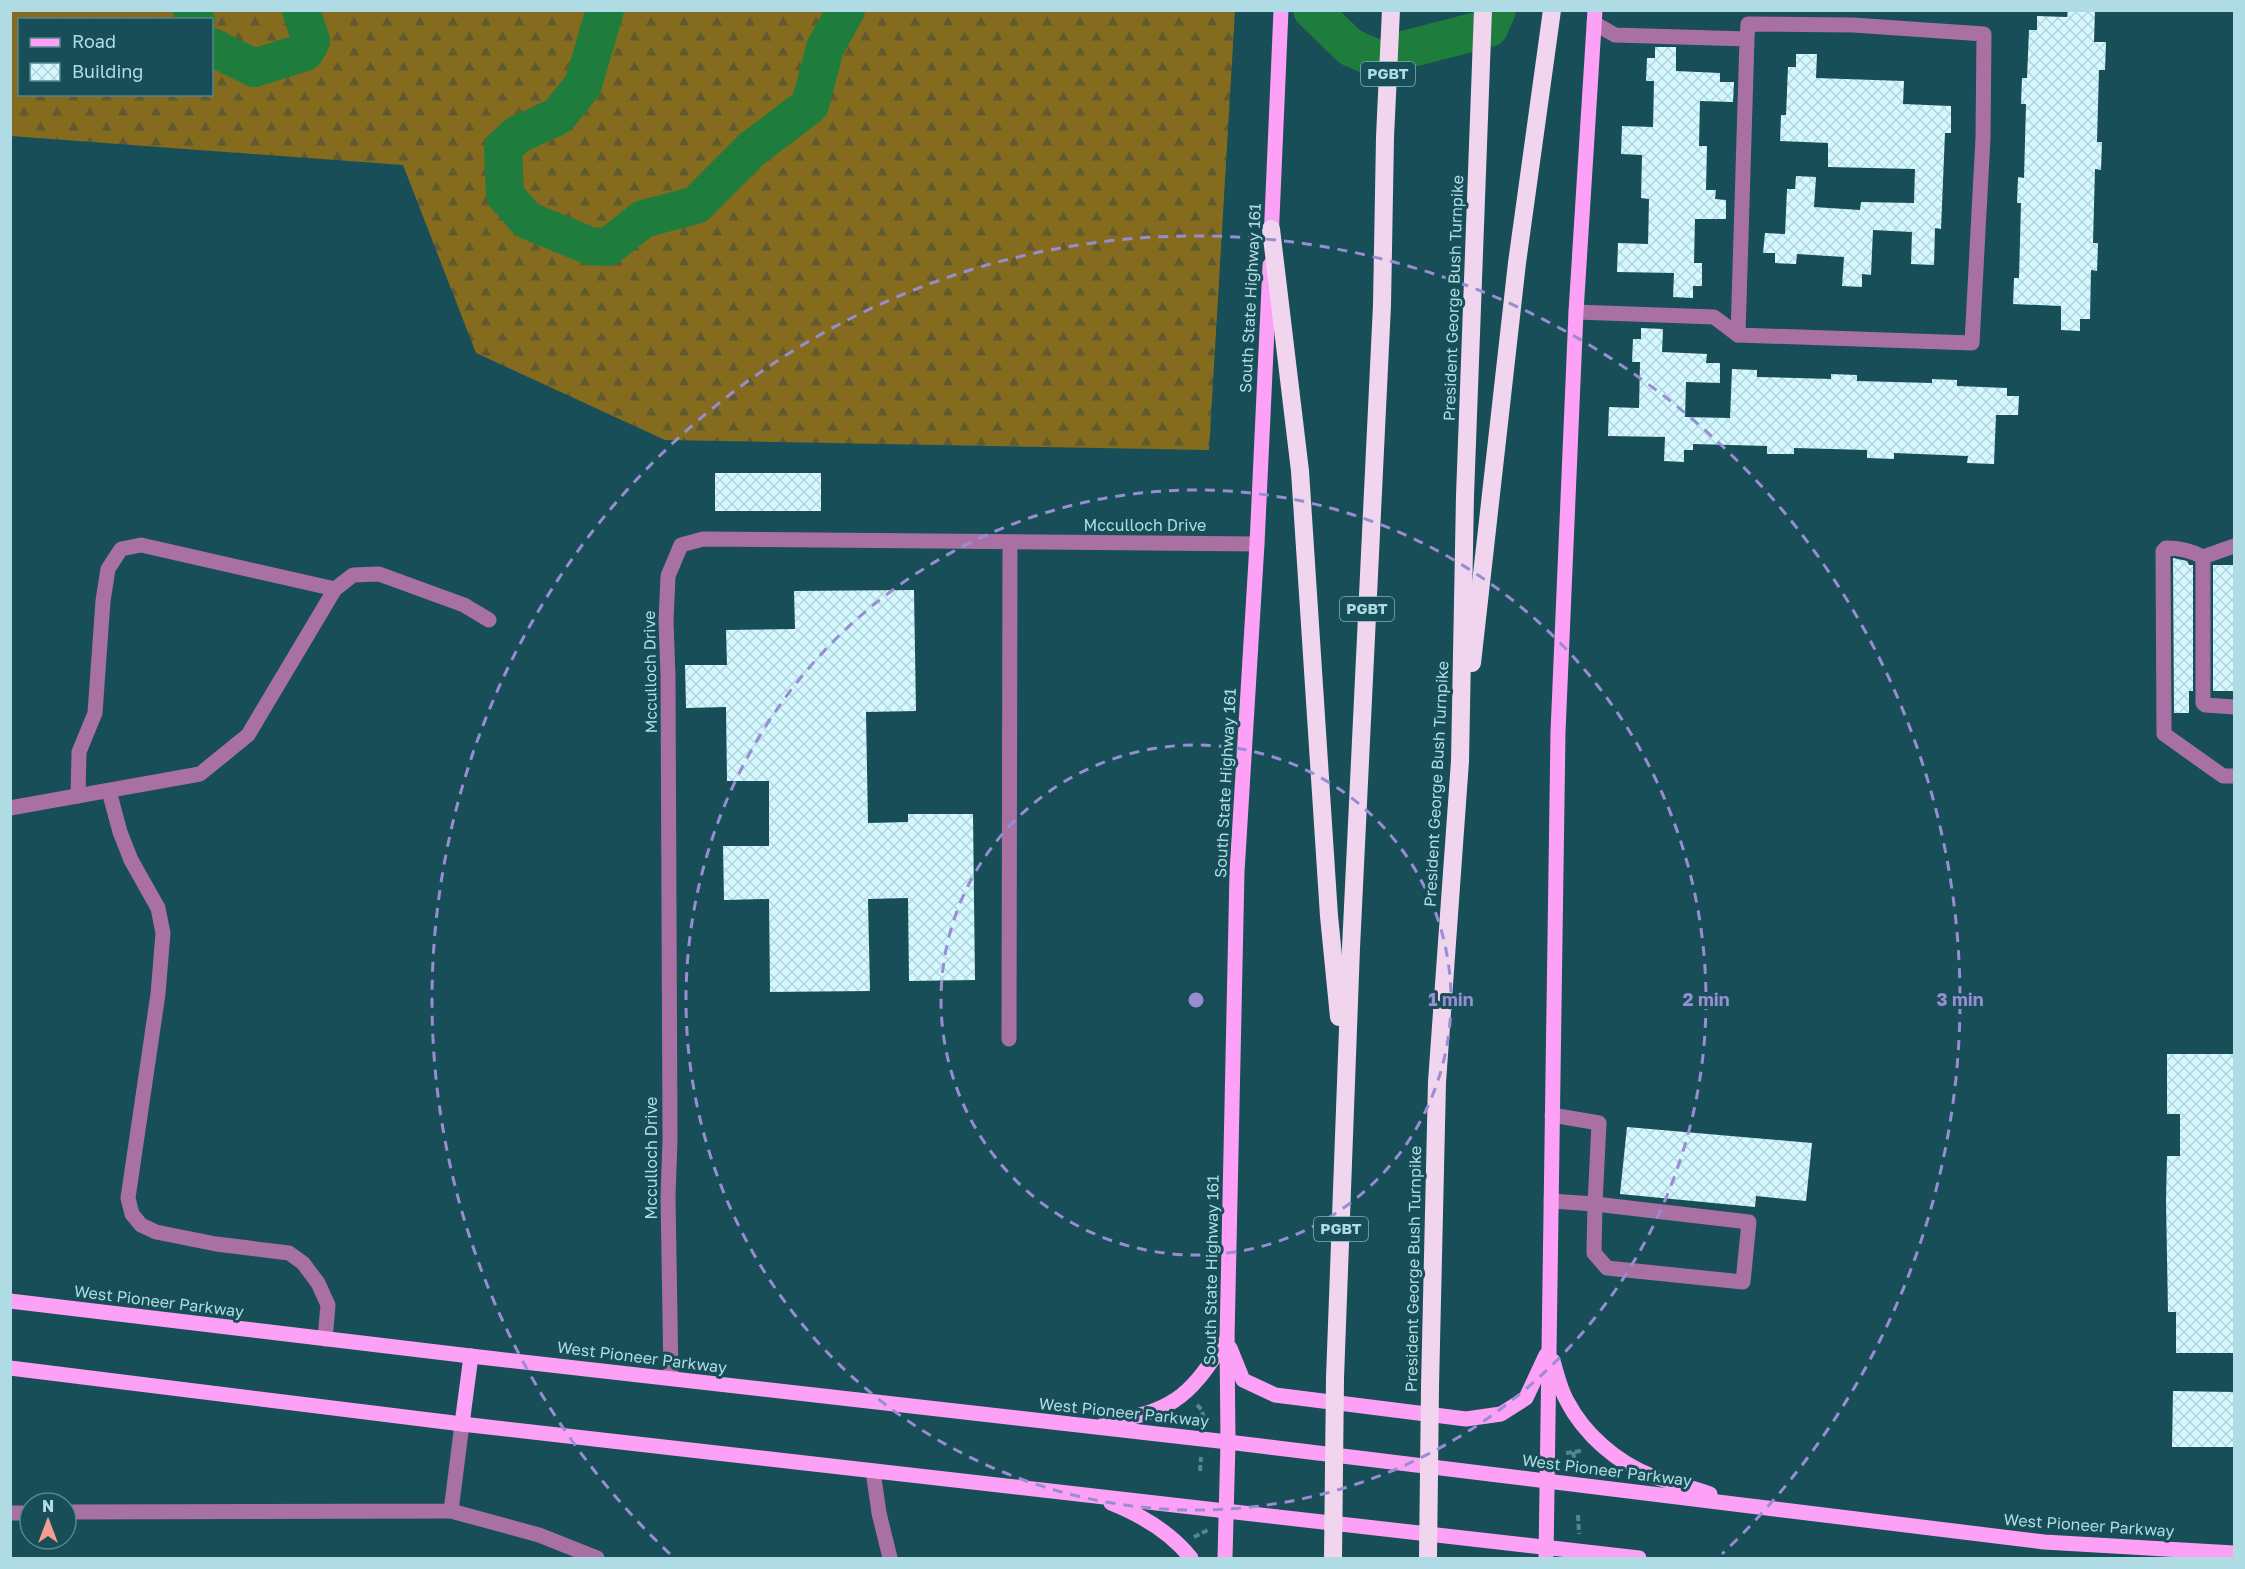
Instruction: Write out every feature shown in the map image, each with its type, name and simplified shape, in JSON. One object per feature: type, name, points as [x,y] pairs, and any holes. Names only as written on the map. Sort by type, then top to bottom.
[{"type":"highway","name":"PGBT","points":[[1333,1558],[1335,1378],[1346,1081],[1382,305],[1385,137],[1391,10]]},
{"type":"highway","name":"President George Bush Turnpike","points":[[1428,1558],[1437,1082],[1460,760],[1465,496],[1483,10]]},
{"type":"highway","points":[[1460,760],[1492,497],[1517,263],[1552,10]]},
{"type":"highway","points":[[1271,229],[1300,471],[1329,916],[1346,1081]]},
{"type":"main road","name":"South State Highway 161","points":[[1226,1558],[1227,1340],[1238,873],[1257,544],[1281,10]]},
{"type":"main road","points":[[1546,1552],[1558,732],[1576,312],[1594,17]]},
{"type":"main road","name":"West Pioneer Parkway","points":[[10,1301],[1228,1442],[2044,1542],[2235,1553]]},
{"type":"main road","points":[[1227,1340],[1243,1380],[1275,1395],[1466,1419],[1501,1414],[1526,1398],[1549,1350]]},
{"type":"main road","points":[[1092,1427],[1148,1413],[1175,1401],[1195,1382],[1227,1340]]},
{"type":"main road","points":[[1549,1350],[1566,1400],[1585,1429],[1608,1450],[1631,1467],[1737,1503]]},
{"type":"main road","points":[[462,1424],[471,1356]]},
{"type":"main road","points":[[10,1368],[462,1424],[1226,1510],[1546,1552],[1639,1558]]},
{"type":"main road","points":[[1095,1496],[1130,1510],[1162,1531],[1191,1558]]},
{"type":"lane","points":[[1594,17],[1616,35],[1747,39]]},
{"type":"lane","points":[[1576,312],[1714,317],[1738,335],[1972,343],[1983,138],[1984,34],[1853,25],[1748,24],[1738,335]]},
{"type":"lane","name":"Mcculloch Drive","points":[[671,1378],[668,1196],[670,1140],[669,778],[666,621],[668,576],[681,545],[703,539],[1257,544]]},
{"type":"lane","points":[[1009,1039],[1010,542]]},
{"type":"lane","points":[[78,796],[79,752],[95,713],[103,600],[108,569],[122,549],[141,545],[335,589]]},
{"type":"lane","points":[[2229,776],[2164,734],[2163,551],[2166,548],[2172,548],[2194,552],[2203,557],[2235,546]]},
{"type":"lane","points":[[2203,557],[2203,703],[2235,707]]},
{"type":"lane","points":[[10,808],[200,774],[248,735],[335,589],[353,575],[379,574],[464,605],[489,620]]},
{"type":"lane","points":[[109,790],[120,831],[131,860],[158,908],[163,933],[158,994],[128,1198],[132,1214],[141,1225],[156,1232],[216,1244],[289,1253],[303,1263],[318,1283],[327,1305],[325,1339]]},
{"type":"lane","points":[[1551,1201],[1595,1204],[1749,1222],[1743,1282],[1607,1268],[1594,1252],[1595,1204],[1599,1123],[1552,1115]]},
{"type":"lane","points":[[451,1511],[462,1424]]},
{"type":"lane","points":[[873,1471],[879,1513],[890,1558]]},
{"type":"lane","points":[[78,1512],[451,1511],[539,1535],[597,1558]]},
{"type":"path","points":[[1193,1400],[1202,1410],[1204,1420]]},
{"type":"path","points":[[1202,1410],[1211,1409]]},
{"type":"path","points":[[1566,1453],[1581,1451]]},
{"type":"path","points":[[1200,1471],[1201,1452]]},
{"type":"path","points":[[1573,1452],[1575,1462]]},
{"type":"path","points":[[1578,1515],[1579,1534]]},
{"type":"path","points":[[1193,1537],[1208,1530]]},
{"type":"green space","points":[[10,11],[1235,11],[1209,450],[665,440],[476,353],[403,165],[11,136]]},
{"type":"building","points":[[2068,10],[2095,10],[2094,42],[2106,42],[2105,70],[2099,70],[2097,142],[2102,142],[2101,170],[2095,169],[2093,243],[2098,243],[2097,271],[2091,270],[2090,319],[2080,319],[2080,331],[2061,330],[2061,306],[2013,304],[2014,278],[2019,278],[2021,203],[2017,203],[2018,177],[2024,178],[2026,104],[2021,104],[2022,78],[2027,78],[2029,30],[2037,30],[2037,16],[2067,17]]},
{"type":"building","points":[[1655,47],[1676,47],[1676,71],[1720,73],[1720,82],[1734,82],[1733,102],[1700,101],[1699,146],[1707,146],[1706,190],[1716,190],[1715,199],[1726,200],[1726,219],[1695,219],[1694,263],[1702,263],[1702,286],[1693,286],[1693,298],[1673,297],[1674,273],[1617,272],[1618,243],[1648,244],[1649,199],[1641,198],[1642,155],[1621,154],[1622,126],[1653,127],[1654,81],[1646,81],[1647,58],[1655,58]]},
{"type":"building","points":[[1796,54],[1817,54],[1816,78],[1904,81],[1903,104],[1951,106],[1951,133],[1945,133],[1941,229],[1935,228],[1934,265],[1911,264],[1912,232],[1873,230],[1871,275],[1862,274],[1862,287],[1842,286],[1844,257],[1797,254],[1796,264],[1775,263],[1775,253],[1763,253],[1765,233],[1785,234],[1787,189],[1795,189],[1796,176],[1816,177],[1814,207],[1860,210],[1861,202],[1914,203],[1915,169],[1828,167],[1828,143],[1780,141],[1781,115],[1786,115],[1788,67],[1796,67]]},
{"type":"building","points":[[1641,328],[1663,329],[1662,352],[1707,354],[1706,363],[1720,363],[1720,383],[1686,382],[1685,417],[1730,418],[1732,369],[1757,370],[1757,377],[1831,379],[1831,374],[1857,375],[1857,381],[1932,383],[1932,379],[1957,380],[1957,386],[2007,388],[2007,396],[2019,396],[2018,415],[1996,415],[1994,464],[1967,463],[1968,456],[1894,453],[1894,459],[1867,458],[1867,450],[1794,448],[1794,454],[1767,454],[1767,446],[1693,444],[1693,450],[1684,450],[1684,462],[1664,461],[1665,437],[1608,436],[1609,407],[1639,408],[1640,362],[1632,362],[1633,339],[1641,339]]},
{"type":"building","points":[[715,473],[821,473],[821,511],[715,511]]},
{"type":"building","points":[[2173,558],[2193,565],[2193,691],[2189,691],[2189,713],[2174,713]]},
{"type":"building","points":[[2213,565],[2235,565],[2235,691],[2213,691]]},
{"type":"building","points":[[914,590],[916,711],[866,712],[868,823],[908,822],[908,814],[973,814],[975,980],[909,981],[908,898],[868,899],[870,991],[770,992],[769,899],[724,900],[723,846],[769,846],[769,781],[727,781],[726,707],[686,708],[685,665],[727,665],[726,630],[795,629],[794,591]]},
{"type":"building","points":[[2167,1054],[2235,1054],[2235,1353],[2176,1353],[2176,1312],[2168,1312],[2166,1201],[2167,1156],[2180,1156],[2180,1114],[2167,1114]]},
{"type":"building","points":[[1627,1127],[1812,1143],[1806,1201],[1756,1196],[1755,1207],[1620,1194]]},
{"type":"building","points":[[2173,1391],[2235,1392],[2235,1447],[2172,1447]]},
{"type":"waterway","points":[[192,10],[195,18]]},
{"type":"waterway","points":[[213,48],[254,68],[305,52],[311,41],[301,10]]},
{"type":"waterway","points":[[605,10],[583,85],[558,116],[517,135],[503,148],[505,195],[527,220],[590,246],[608,247],[643,219],[696,205],[752,149],[810,105],[825,48],[846,10]]},
{"type":"waterway","points":[[1312,10],[1350,47],[1382,61],[1400,51],[1489,28],[1497,10]]}]
